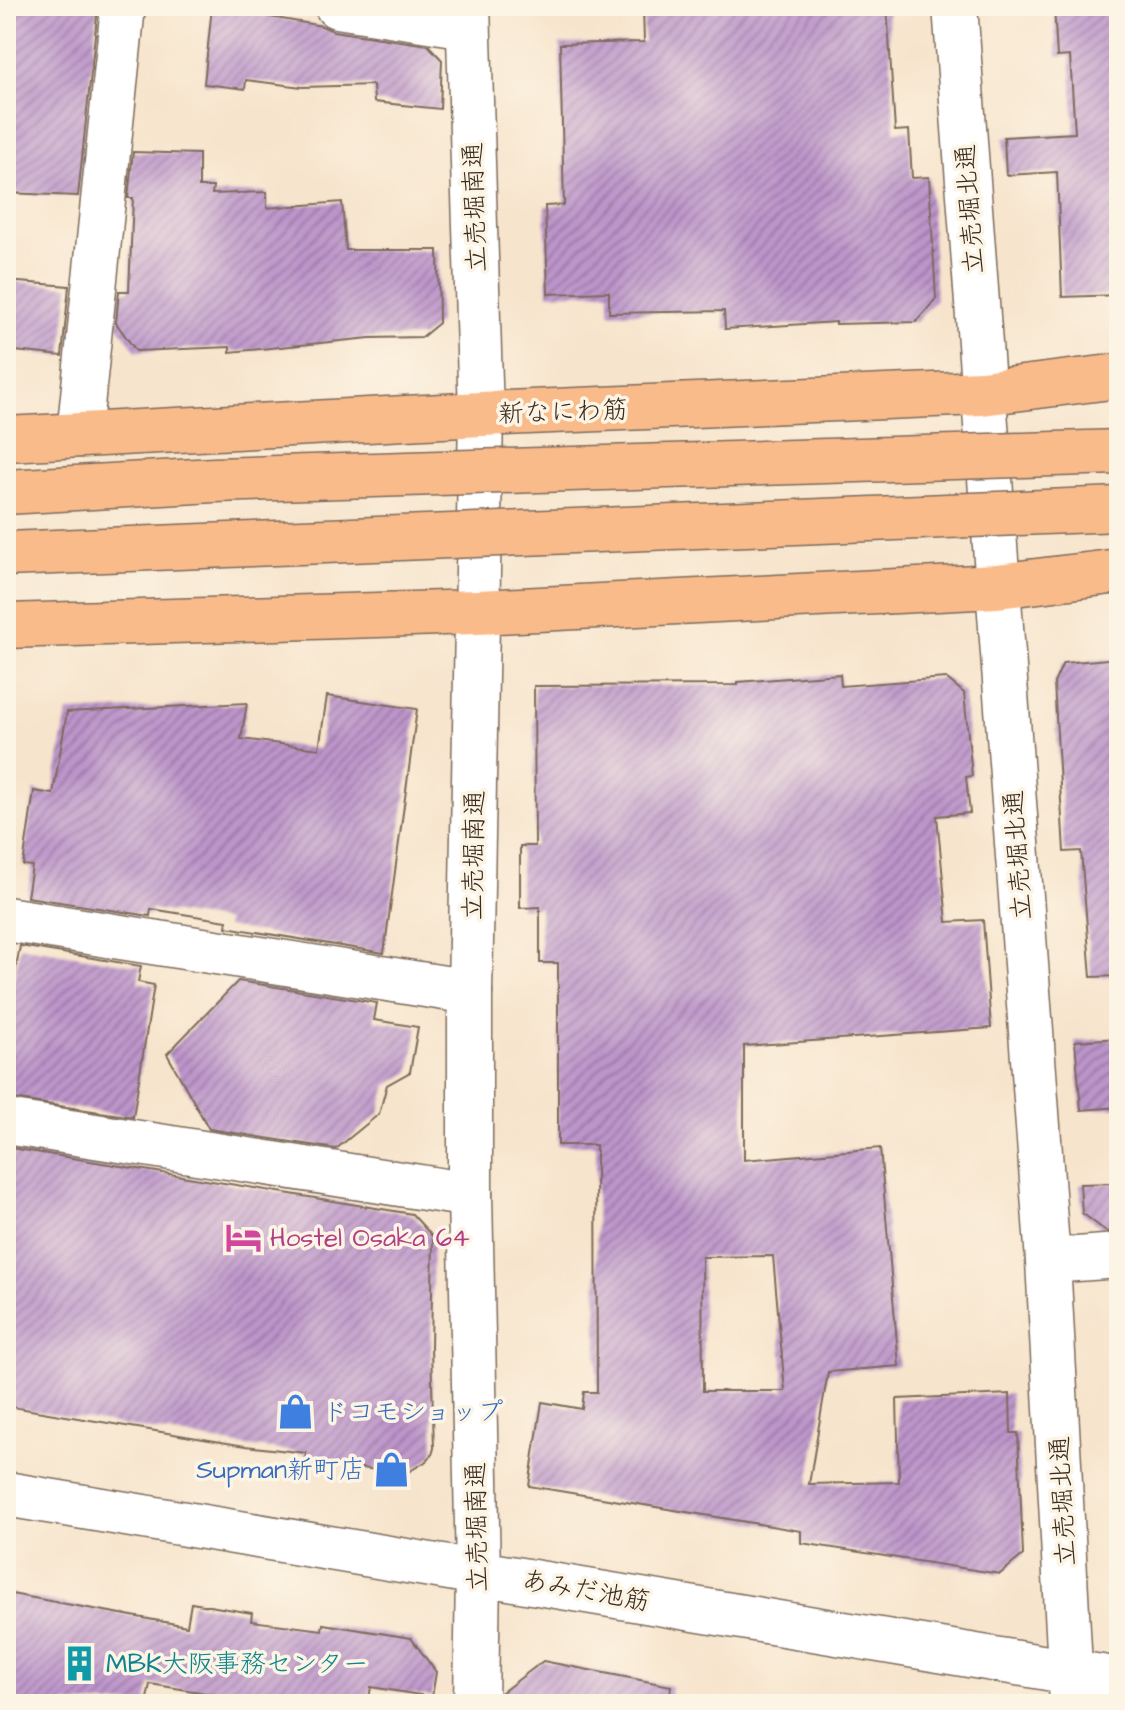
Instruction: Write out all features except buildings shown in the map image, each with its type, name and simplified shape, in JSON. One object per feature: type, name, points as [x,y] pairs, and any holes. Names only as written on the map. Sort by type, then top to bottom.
[{"type":"main road","name":"新なにわ筋","points":[[6,439],[481,414],[982,393],[1119,376]]},
{"type":"main road","points":[[6,492],[230,479],[1119,452]]},
{"type":"main road","points":[[6,554],[1119,509]]},
{"type":"main road","points":[[6,626],[477,612],[997,586],[1119,571]]},
{"type":"street","points":[[79,435],[123,6]]},
{"type":"street","points":[[337,6],[468,16]]},
{"type":"street","name":"立売堀北通","points":[[955,6],[1048,1261],[1072,1688]]},
{"type":"street","name":"立売堀南通","points":[[468,16],[481,414],[470,992],[470,1195],[478,1572],[476,1704]]},
{"type":"street","points":[[6,919],[470,992]]},
{"type":"street","points":[[6,1122],[470,1195]]},
{"type":"street","points":[[1048,1261],[1119,1256]]},
{"type":"street","name":"あみだ池筋","points":[[6,1494],[478,1572],[1072,1688],[1119,1680]]},
{"type":"place","name":"Hostel Osaka 64","points":[[244,1237]]},
{"type":"place","name":"ドコモショップ","points":[[296,1411]]},
{"type":"place","name":"Supman新町店","points":[[391,1469]]},
{"type":"place","name":"MBK大阪事務センター","points":[[80,1663]]}]
